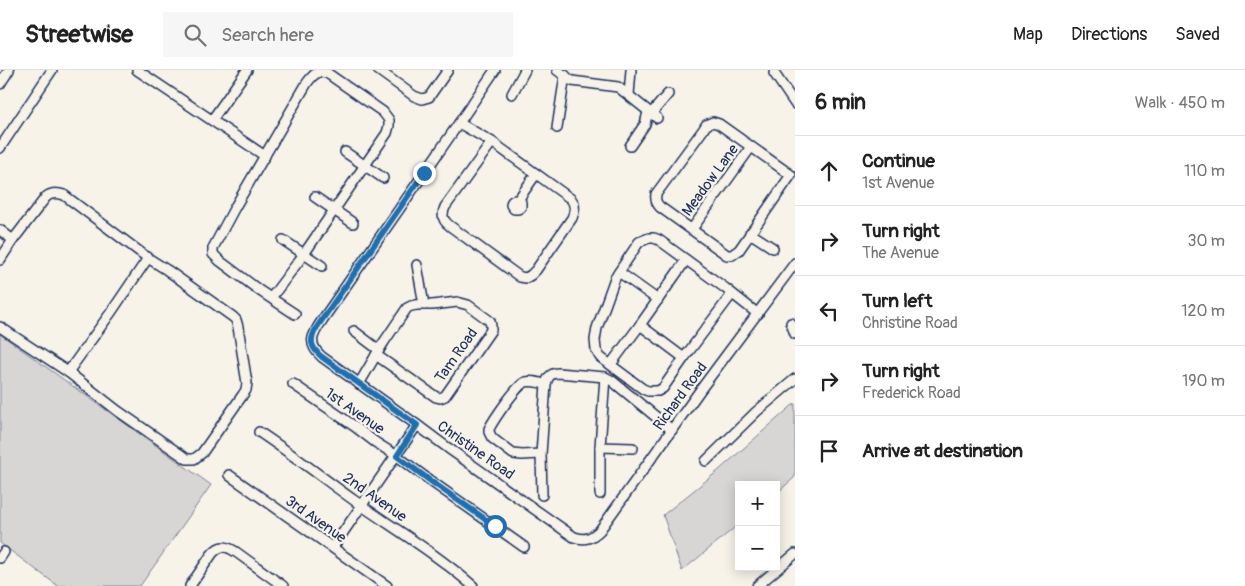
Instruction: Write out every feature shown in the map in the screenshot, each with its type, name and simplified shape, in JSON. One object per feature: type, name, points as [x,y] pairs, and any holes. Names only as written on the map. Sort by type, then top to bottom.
[{"type":"street","points":[[0,84],[9,70]]},
{"type":"street","points":[[0,148],[52,70]]},
{"type":"street","points":[[137,70],[265,156]]},
{"type":"street","points":[[212,120],[248,70]]},
{"type":"street","points":[[378,70],[414,96],[422,99],[429,97],[448,70]]},
{"type":"street","points":[[492,142],[445,207],[443,217],[446,223],[520,277],[528,277],[536,270],[572,218],[575,209],[571,200],[536,174],[492,142],[459,124],[495,70]]},
{"type":"street","points":[[512,94],[525,70]]},
{"type":"street","points":[[629,95],[630,70]]},
{"type":"street","points":[[271,298],[304,254],[365,165],[389,126],[388,118],[383,112],[353,90],[323,72],[314,74],[307,83],[214,245],[213,251],[215,257],[220,262],[271,298],[295,314]]},
{"type":"street","points":[[561,72],[572,81],[618,87],[652,114]]},
{"type":"street","points":[[557,128],[561,72]]},
{"type":"street","points":[[774,73],[795,104]]},
{"type":"street","points":[[630,146],[668,94]]},
{"type":"street","points":[[713,122],[716,122],[793,176],[739,250],[730,256],[660,207],[655,198],[706,125],[713,122]]},
{"type":"street","name":"Christine Road","points":[[459,124],[323,318],[314,333],[312,346],[317,353],[448,448],[574,536],[584,539]]},
{"type":"street","name":"Meadow Lane","points":[[692,229],[751,147]]},
{"type":"street","points":[[345,152],[383,178]]},
{"type":"street","points":[[518,200],[536,174]]},
{"type":"street","points":[[0,260],[4,246],[14,240],[46,197],[57,193],[64,196],[148,258],[233,317],[237,323],[247,386],[212,439],[198,456],[194,459],[187,459],[118,411],[68,372],[0,326]]},
{"type":"street","points":[[315,197],[353,223]]},
{"type":"street","points":[[0,230],[14,240]]},
{"type":"street","points":[[750,233],[773,248]]},
{"type":"street","points":[[732,294],[663,388],[646,390],[600,357],[596,350],[594,340],[612,284],[639,242],[649,238],[659,240],[732,294],[758,314]]},
{"type":"street","points":[[283,240],[322,266]]},
{"type":"street","points":[[68,372],[148,258]]},
{"type":"street","points":[[611,364],[686,260]]},
{"type":"street","points":[[417,265],[424,305]]},
{"type":"street","name":"Richard Road","points":[[584,539],[591,537],[600,530],[672,430],[793,269]]},
{"type":"street","points":[[620,272],[658,300]]},
{"type":"street","name":"Tam Road","points":[[354,331],[378,353],[436,397],[440,398],[445,396],[491,330],[491,322],[465,303],[412,305],[408,308],[378,353],[359,384]]},
{"type":"street","points":[[791,323],[795,334]]},
{"type":"street","points":[[640,325],[684,358]]},
{"type":"street","points":[[542,495],[541,454],[547,380],[554,373],[605,377],[672,430]]},
{"type":"street","points":[[600,494],[600,447],[605,377]]},
{"type":"street","points":[[706,461],[756,412],[795,379]]},
{"type":"street","points":[[541,454],[513,454],[492,438],[489,429],[522,383],[547,380]]},
{"type":"street","name":"1st Avenue","points":[[293,384],[524,547]]},
{"type":"street","points":[[332,547],[417,425]]},
{"type":"street","name":"2nd Avenue","points":[[259,432],[427,550],[473,586]]},
{"type":"street","points":[[600,447],[633,448]]},
{"type":"street","name":"3rd Avenue","points":[[229,475],[387,586]]},
{"type":"street","points":[[190,586],[216,550],[222,547],[230,548],[284,586]]},
{"type":"street","points":[[757,586],[795,554]]},
{"type":"shaded area","points":[[0,334],[211,485],[140,586],[58,586],[0,543]]},
{"type":"shaded area","points":[[795,403],[795,477],[780,490],[780,481],[735,481],[735,527],[682,571],[663,515],[718,471]]},
{"type":"route","points":[[424,173],[317,327],[312,336],[312,346],[322,357],[417,425],[397,456],[495,526]]}]
